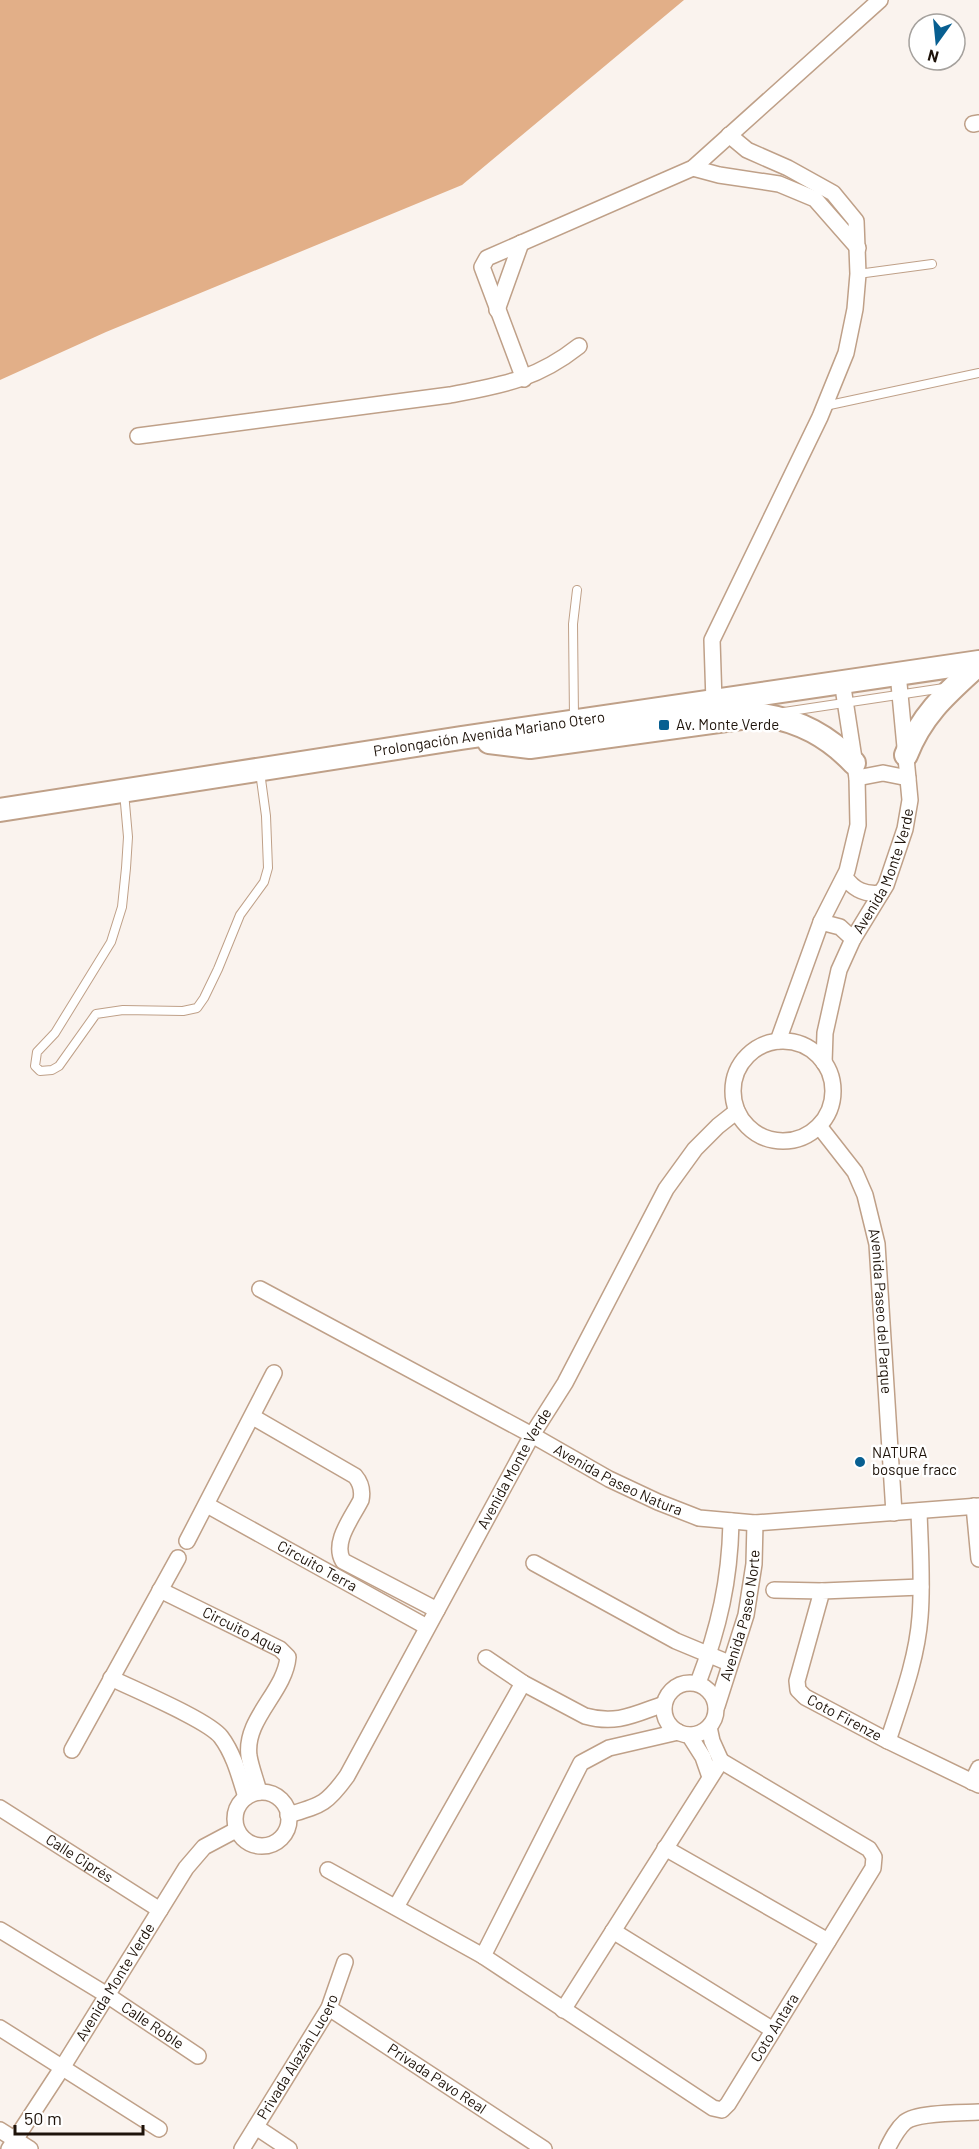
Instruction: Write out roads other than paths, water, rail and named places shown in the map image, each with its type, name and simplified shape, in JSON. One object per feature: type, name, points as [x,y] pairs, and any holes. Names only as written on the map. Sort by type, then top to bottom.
[{"type":"street","points":[[524,379],[482,267],[487,258],[693,168],[880,0]]},
{"type":"street","points":[[714,702],[712,640],[825,406],[846,353],[855,309],[858,274],[856,221],[833,193],[788,168],[747,150],[729,135]]},
{"type":"street","points":[[693,168],[719,175],[778,184],[815,200],[858,248]]},
{"type":"street","points":[[497,310],[521,243]]},
{"type":"street","points":[[138,436],[450,395],[524,379],[546,370],[579,346]]},
{"type":"street","points":[[906,755],[925,718],[934,706],[979,663]]},
{"type":"street","name":"Prolongación Avenida Mariano Otero","points":[[0,810],[461,738],[714,702],[844,692],[899,684],[979,663]]},
{"type":"street","name":"Avenida Monte Verde","points":[[824,1063],[825,1033],[839,970],[853,939],[881,893],[895,862],[905,829],[910,800],[899,684]]},
{"type":"street","points":[[778,1041],[821,922],[845,877],[854,850],[858,825],[856,770],[844,692]]},
{"type":"street","points":[[461,738],[530,747],[764,715],[783,718],[812,729],[842,750],[856,770],[908,778]]},
{"type":"street","points":[[845,877],[860,891],[881,893]]},
{"type":"street","points":[[821,922],[840,927],[853,939]]},
{"type":"street","points":[[778,1041],[795,1043],[817,1055],[824,1063],[829,1071],[833,1090],[830,1109],[819,1126],[812,1132],[794,1140],[774,1140],[756,1133],[741,1120],[732,1091],[737,1070],[749,1054],[758,1047],[778,1041]]},
{"type":"street","name":"Avenida Monte Verde","points":[[288,1815],[316,1806],[332,1797],[347,1776],[532,1435],[565,1383],[666,1189],[695,1149],[737,1111]]},
{"type":"street","name":"Avenida Paseo del Parque","points":[[819,1126],[855,1172],[865,1195],[877,1244],[894,1513]]},
{"type":"street","name":"Avenida Paseo Natura","points":[[260,1289],[532,1435],[609,1479],[699,1518],[755,1523],[977,1506]]},
{"type":"street","points":[[187,1541],[274,1373]]},
{"type":"street","points":[[253,1417],[355,1476],[362,1493],[361,1500],[340,1540],[339,1551],[344,1561],[437,1610]]},
{"type":"street","name":"Circuito Terra","points":[[207,1505],[427,1627]]},
{"type":"street","points":[[977,1506],[979,1559]]},
{"type":"street","points":[[888,1741],[907,1682],[920,1619],[919,1511]]},
{"type":"street","name":"Avenida Paseo Norte","points":[[698,1683],[708,1656],[727,1582],[731,1521]]},
{"type":"street","name":"Avenida Paseo Norte","points":[[717,1706],[746,1616],[754,1564],[755,1523]]},
{"type":"street","points":[[72,1750],[178,1558]]},
{"type":"street","points":[[534,1563],[676,1641],[729,1663]]},
{"type":"street","points":[[774,1590],[822,1591],[921,1587]]},
{"type":"street","name":"Circuito Aqua","points":[[160,1590],[280,1648],[288,1657],[287,1668],[254,1728],[250,1742],[253,1795]]},
{"type":"street","name":"Coto Firenze","points":[[822,1591],[797,1681],[798,1690],[805,1697],[888,1741],[977,1778]]},
{"type":"street","points":[[483,1956],[581,1763],[609,1748],[704,1732],[714,1721],[717,1706],[712,1694],[698,1683],[689,1682],[673,1689],[664,1704],[616,1720],[602,1720],[585,1716],[523,1683],[486,1658]]},
{"type":"street","points":[[111,1678],[200,1722],[221,1736],[253,1795]]},
{"type":"street","points":[[396,1907],[523,1683]]},
{"type":"street","points":[[664,1704],[667,1720],[684,1734],[703,1757],[710,1777]]},
{"type":"street","points":[[563,2010],[720,1761],[709,1727]]},
{"type":"street","name":"Coto Antara","points":[[328,1870],[483,1956],[713,2108],[722,2110],[728,2104],[873,1868],[874,1857],[869,1849],[720,1761]]},
{"type":"street","points":[[253,1795],[275,1796],[282,1802],[288,1815],[285,1833],[272,1844],[255,1846],[247,1842],[237,1830],[235,1813],[238,1805],[253,1795]]},
{"type":"street","name":"Calle Ciprés","points":[[0,1808],[160,1910]]},
{"type":"street","name":"Avenida Monte Verde","points":[[12,2144],[186,1868],[204,1847],[237,1830]]},
{"type":"street","points":[[665,1848],[828,1941]]},
{"type":"street","name":"Calle Roble","points":[[0,1930],[107,1995],[198,2056]]},
{"type":"street","points":[[613,1931],[774,2030]]},
{"type":"street","name":"Privada Alazán Lucero","points":[[242,2149],[330,2008],[345,1962]]},
{"type":"street","name":"Privada Pavo Real","points":[[330,2008],[544,2149]]},
{"type":"street","points":[[0,2028],[159,2129]]},
{"type":"street","points":[[887,2149],[897,2131],[907,2120],[923,2116],[979,2112]]},
{"type":"street","points":[[256,2127],[289,2149]]},
{"type":"street","points":[[0,2130],[12,2144],[30,2149]]},
{"type":"lane","points":[[858,274],[932,264]]},
{"type":"lane","points":[[825,406],[979,373]]},
{"type":"lane","points":[[574,722],[573,624],[577,590]]},
{"type":"lane","points":[[899,684],[955,686]]},
{"type":"lane","points":[[764,715],[844,692]]},
{"type":"lane","points":[[124,791],[128,837],[122,907],[111,942],[97,967],[55,1033],[37,1052],[35,1066],[40,1071],[52,1070],[59,1066],[96,1014],[123,1010],[183,1011],[197,1008],[201,1003],[240,915],[264,882],[268,868],[266,816],[259,770]]},
{"type":"place","name":"Av. Monte Verde","points":[[664,725]]},
{"type":"place","name":"NATURA bosque fracc","points":[[860,1462]]}]
